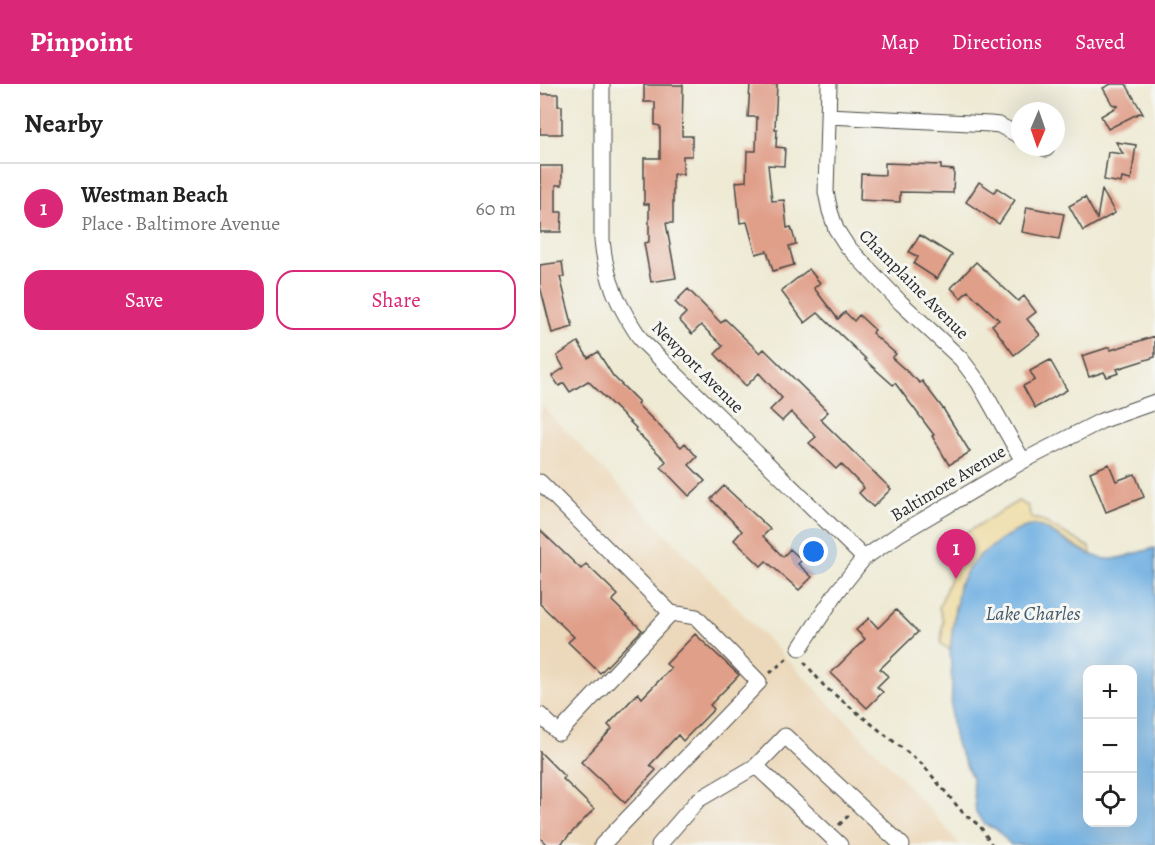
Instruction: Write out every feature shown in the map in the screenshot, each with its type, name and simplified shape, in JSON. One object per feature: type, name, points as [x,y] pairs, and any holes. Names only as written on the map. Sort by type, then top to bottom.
[{"type":"street","name":"Newport Avenue","points":[[602,84],[602,240],[608,278],[619,306],[642,341],[864,558]]},
{"type":"street","name":"Champlaine Avenue","points":[[829,84],[826,192],[836,229],[854,254],[901,303],[961,359],[979,383],[1023,461]]},
{"type":"street","points":[[828,116],[990,124],[999,125],[1011,131]]},
{"type":"street","name":"Baltimore Avenue","points":[[800,648],[837,592],[864,558],[899,534],[1023,461],[1101,421],[1155,402]]},
{"type":"street","points":[[540,482],[671,613],[696,617],[759,682],[602,845]]},
{"type":"street","points":[[540,715],[559,733],[671,613]]},
{"type":"street","points":[[659,845],[698,800],[756,766],[785,735],[902,845]]},
{"type":"street","points":[[756,766],[840,845]]},
{"type":"path","points":[[759,682],[800,648],[803,662],[825,687],[922,764],[964,814],[981,826],[992,845]]},
{"type":"shaded area","points":[[540,404],[894,770],[961,845],[540,845]]},
{"type":"sand","points":[[1018,501],[1028,506],[1031,518],[1041,520],[1089,547],[1092,555],[1044,528],[1034,525],[1005,537],[979,556],[955,606],[950,650],[941,644],[943,620],[939,608],[952,573],[965,557],[967,547],[964,534]]},
{"type":"water","name":"Lake Charles","points":[[1034,525],[1044,528],[1087,553],[1105,559],[1118,558],[1155,548],[1155,845],[1011,845],[996,829],[986,825],[976,813],[972,778],[957,746],[951,717],[950,650],[959,585],[979,556],[1005,537]]},
{"type":"building","points":[[750,84],[777,84],[776,147],[785,148],[784,166],[768,165],[772,201],[784,200],[787,228],[791,227],[796,244],[789,246],[794,265],[773,271],[767,251],[756,254],[747,222],[740,223],[736,182],[746,181],[747,151],[756,151],[757,117],[748,117]]},
{"type":"building","points":[[1111,84],[1126,84],[1143,114],[1139,113],[1108,129],[1101,116],[1118,106],[1112,104],[1103,88]]},
{"type":"building","points":[[644,85],[683,85],[682,136],[692,136],[692,156],[683,156],[683,174],[673,174],[673,223],[666,223],[676,278],[651,282],[644,243],[649,242],[649,204],[644,204],[644,158],[660,158],[660,126],[655,125],[655,102],[644,102]]},
{"type":"building","points":[[540,94],[558,94],[558,106],[562,106],[562,134],[540,134]]},
{"type":"building","points":[[1116,142],[1136,145],[1131,180],[1122,178],[1121,183],[1104,180],[1108,152],[1123,154]]},
{"type":"building","points":[[885,163],[941,165],[941,169],[954,170],[953,193],[900,192],[900,202],[860,200],[861,174],[885,175]]},
{"type":"building","points":[[540,166],[562,166],[562,185],[556,185],[556,212],[562,212],[561,232],[540,232]]},
{"type":"building","points":[[979,182],[994,192],[997,188],[1015,200],[999,224],[966,202]]},
{"type":"building","points":[[1102,190],[1115,213],[1083,231],[1069,206],[1085,197],[1097,219]]},
{"type":"building","points":[[1027,207],[1064,214],[1059,239],[1022,232]]},
{"type":"building","points":[[920,235],[952,255],[937,279],[914,264],[918,257],[909,252]]},
{"type":"building","points":[[562,262],[564,277],[560,277],[573,327],[552,333],[540,286],[540,265]]},
{"type":"building","points":[[976,262],[1018,301],[1024,296],[1036,312],[1027,319],[1040,335],[1014,355],[992,325],[999,320],[968,291],[961,298],[951,288]]},
{"type":"building","points":[[809,269],[820,283],[814,288],[838,319],[845,312],[854,321],[859,315],[875,330],[872,333],[896,354],[892,358],[920,383],[922,381],[944,410],[970,452],[949,465],[932,436],[934,435],[895,383],[893,385],[865,360],[818,313],[805,323],[781,291]]},
{"type":"building","points":[[688,289],[721,323],[725,319],[760,353],[764,349],[828,412],[820,419],[891,489],[873,507],[859,493],[864,488],[841,464],[836,469],[809,443],[816,437],[791,412],[782,421],[770,410],[782,398],[759,373],[746,386],[715,354],[723,346],[701,325],[692,334],[679,320],[686,313],[675,302]]},
{"type":"building","points":[[1155,336],[1155,357],[1117,369],[1119,373],[1107,377],[1104,372],[1089,377],[1082,356],[1110,347],[1111,350]]},
{"type":"building","points":[[578,342],[588,358],[598,352],[613,376],[639,402],[637,404],[681,447],[685,443],[697,457],[689,465],[705,481],[689,496],[661,467],[666,461],[588,381],[570,392],[564,383],[559,386],[552,376],[564,368],[557,356]]},
{"type":"building","points":[[1050,360],[1067,390],[1035,408],[1023,386],[1035,380],[1030,371]]},
{"type":"building","points":[[1109,464],[1116,481],[1135,474],[1144,497],[1106,512],[1090,472]]},
{"type":"building","points":[[724,486],[770,529],[763,536],[783,557],[790,549],[802,560],[798,564],[812,577],[799,590],[766,561],[761,566],[734,540],[742,531],[711,499]]},
{"type":"building","points":[[540,530],[581,569],[586,564],[618,595],[612,601],[642,630],[600,673],[568,642],[574,637],[540,604]]},
{"type":"building","points":[[896,610],[918,632],[880,669],[888,676],[877,687],[883,692],[867,708],[831,673],[865,639],[856,630],[869,618],[878,628]]},
{"type":"building","points":[[695,634],[739,675],[710,705],[714,709],[683,741],[678,735],[650,765],[656,770],[625,803],[581,762],[612,729],[608,725],[638,693],[642,698],[671,668],[666,664]]},
{"type":"building","points":[[540,752],[565,777],[563,779],[594,809],[560,845],[547,845],[540,838]]},
{"type":"place","name":"Westman Beach","points":[[956,579]]}]
